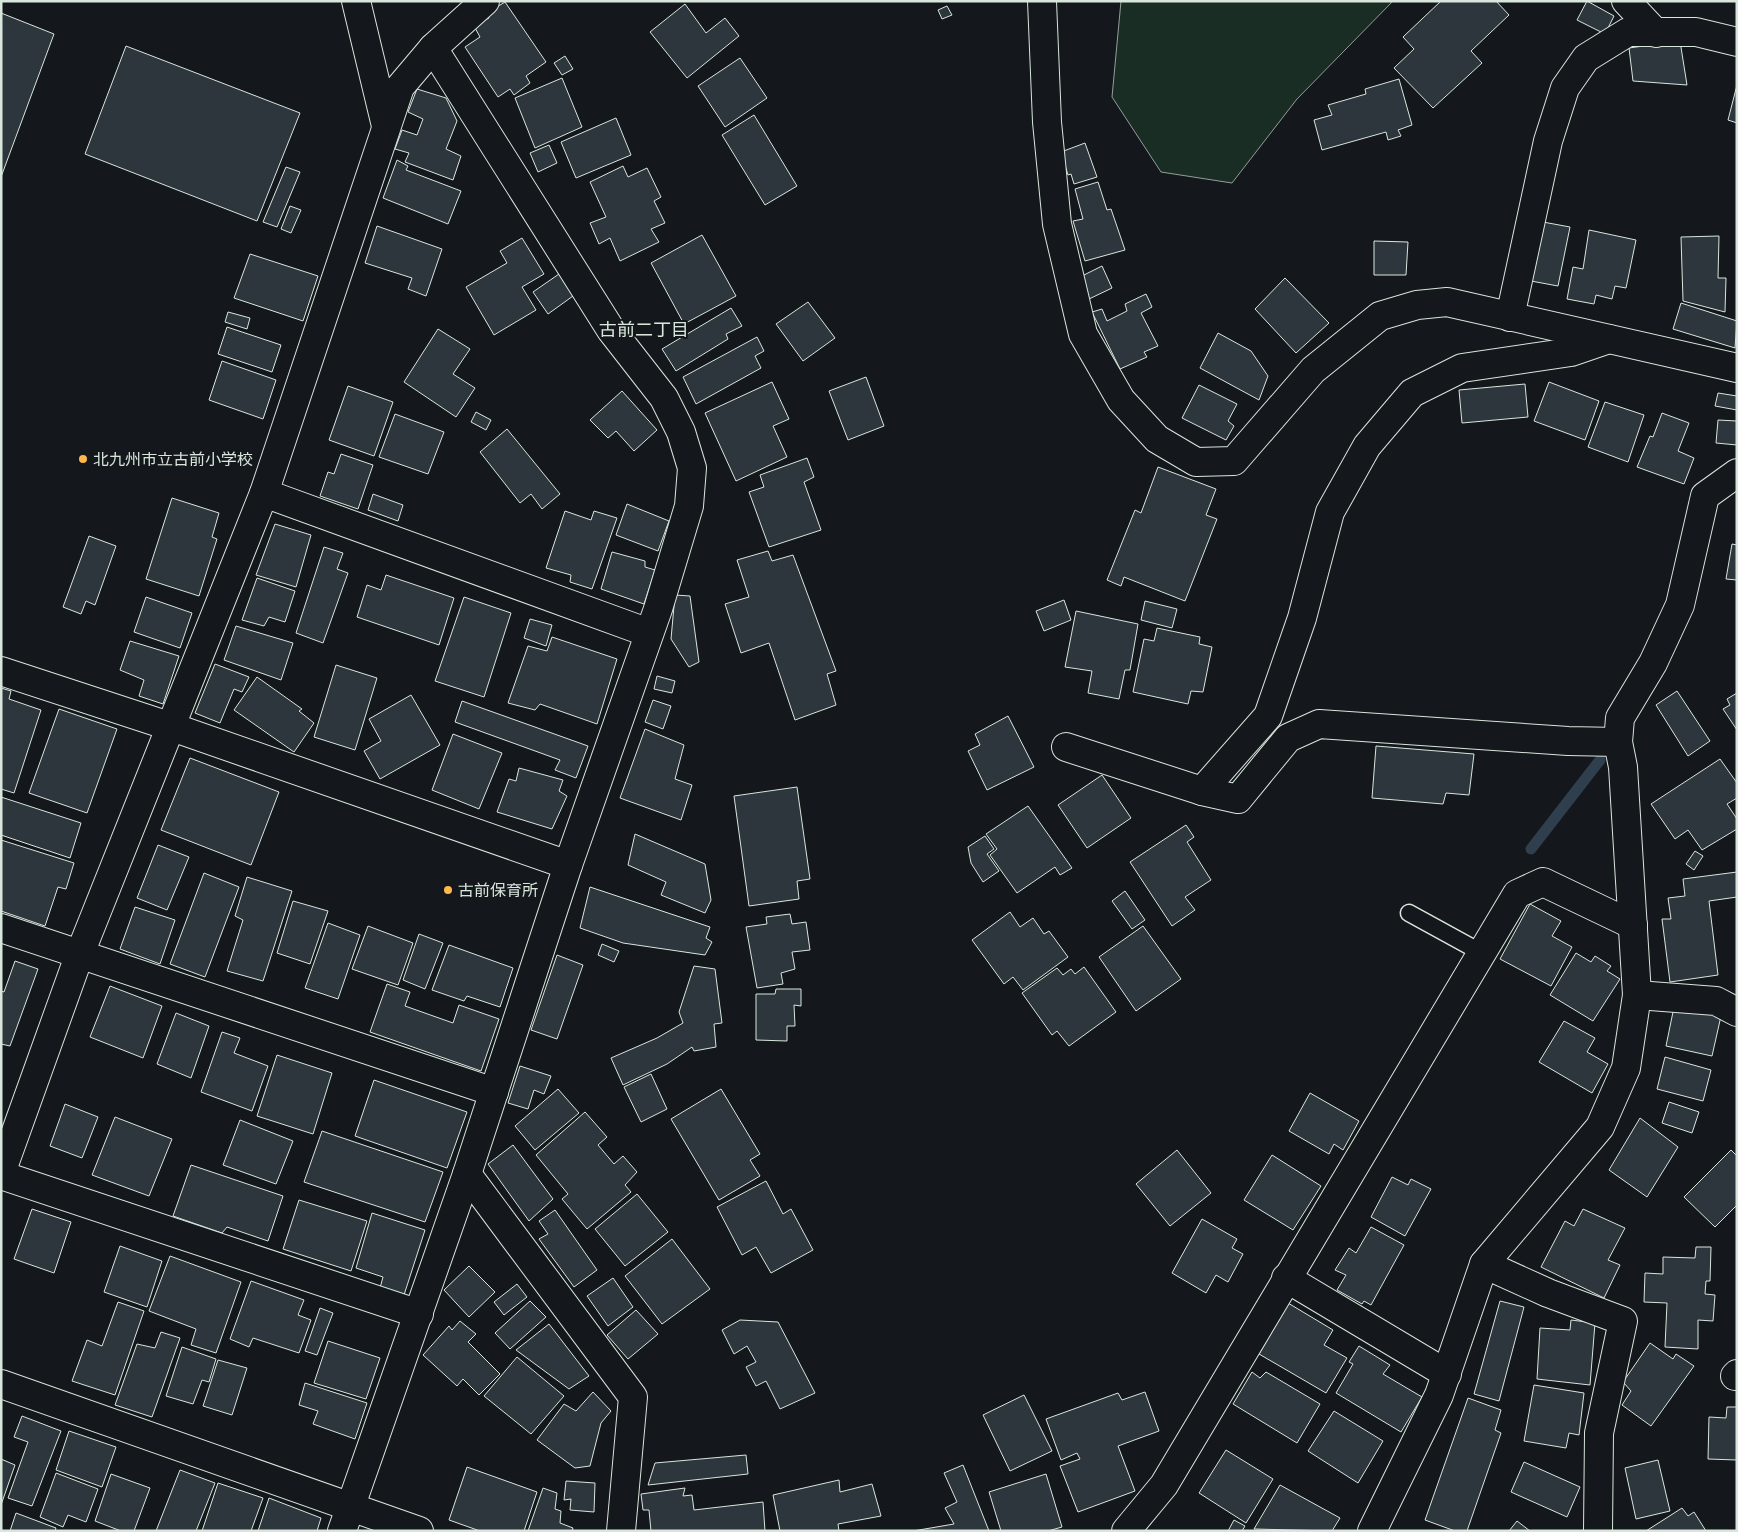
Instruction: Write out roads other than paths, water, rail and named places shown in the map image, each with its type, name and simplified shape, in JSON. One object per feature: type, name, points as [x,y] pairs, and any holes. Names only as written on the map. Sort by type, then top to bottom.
[{"type":"street","points":[[356,1],[386,126]]},
{"type":"street","points":[[419,1314],[1,1174],[79,956],[264,494],[400,87],[434,48],[485,1]]},
{"type":"street","points":[[1042,1],[1047,122],[1056,224],[1083,334],[1121,400],[1157,439],[1196,462],[1234,461],[1312,370],[1380,316],[1417,305],[1447,302],[1737,368]]},
{"type":"street","points":[[1626,1],[1656,32]]},
{"type":"street","points":[[1510,316],[1548,141],[1565,88],[1586,58],[1628,32],[1696,32],[1737,42]]},
{"type":"street","points":[[346,1520],[467,1174],[568,865],[649,634],[689,506],[692,468],[681,432],[664,398],[611,330],[434,48]]},
{"type":"street","points":[[1202,791],[1268,716],[1302,618],[1330,512],[1367,446],[1412,393],[1462,368],[1570,352],[1610,339]]},
{"type":"street","points":[[1382,1528],[1439,1395],[1484,1264],[1600,1126],[1626,1068],[1637,995],[1622,767],[1618,742],[1620,718],[1653,663],[1680,605],[1705,496],[1737,474]]},
{"type":"street","points":[[264,494],[649,634]]},
{"type":"street","points":[[1,672],[172,727],[568,865]]},
{"type":"street","points":[[1066,747],[1202,791],[1238,799],[1288,738],[1319,724],[1568,741],[1618,742]]},
{"type":"street","points":[[1126,1531],[1164,1485],[1517,894],[1544,882],[1633,925]]},
{"type":"street","points":[[1,928],[79,956],[494,1092]]},
{"type":"street","points":[[1637,995],[1716,1001],[1737,1012]]},
{"type":"street","points":[[467,1174],[633,1396],[621,1531]]},
{"type":"street","points":[[1484,1264],[1548,1294],[1622,1321],[1599,1433],[1598,1531]]},
{"type":"street","points":[[1286,1278],[1447,1374]]},
{"type":"street","points":[[1,1384],[346,1520],[419,1531]]},
{"type":"lane","points":[[1409,912],[1482,953]]},
{"type":"waterway","points":[[1531,849],[1600,760]]},
{"type":"place","name":"北九州市立古前小学校","points":[[83,459]]},
{"type":"place","name":"古前保育所","points":[[448,890]]},
{"type":"district","name":"古前二丁目","points":[[644,329]]}]
